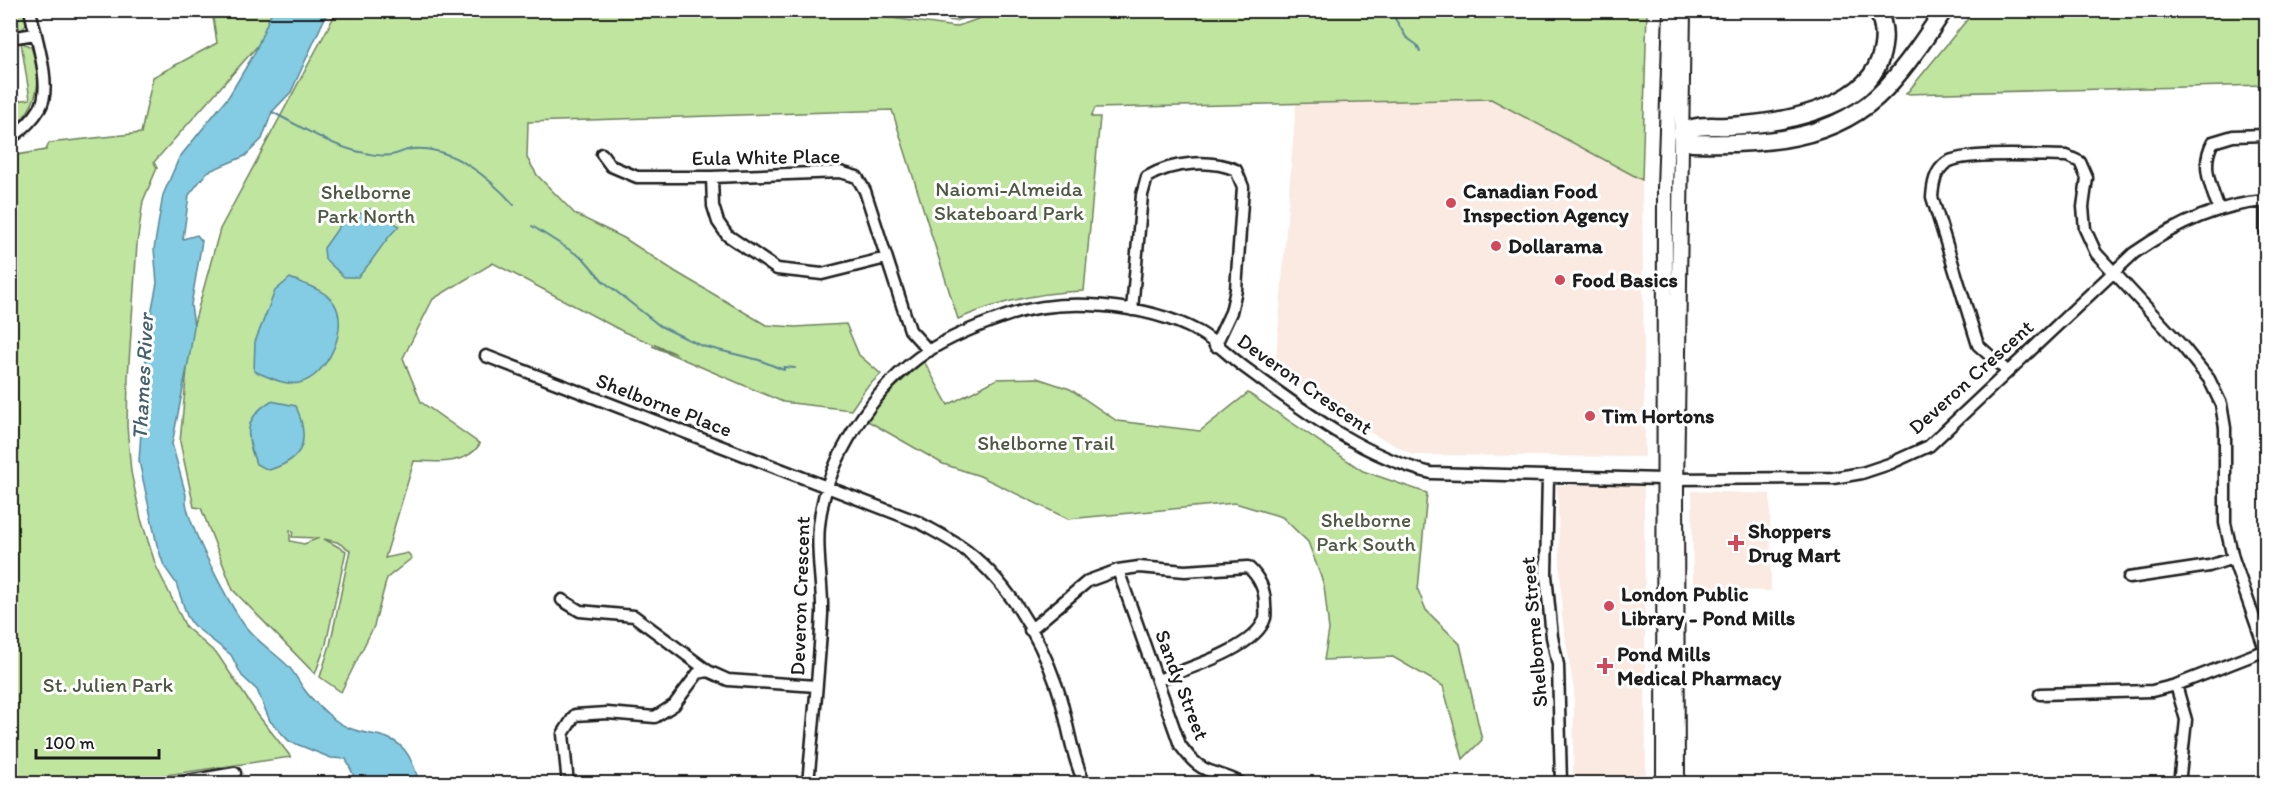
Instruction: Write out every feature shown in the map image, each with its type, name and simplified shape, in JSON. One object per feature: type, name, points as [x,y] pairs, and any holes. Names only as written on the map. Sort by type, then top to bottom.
[{"type":"highway","points":[[1674,134],[1692,127],[1756,124],[1801,115],[1853,94],[1875,72],[1882,54],[1884,34],[1877,10]]},
{"type":"highway","points":[[1674,134],[1692,143],[1757,144],[1805,135],[1832,125],[1862,108],[1885,89],[1944,10]]},
{"type":"main road","points":[[1664,783],[1674,134],[1671,10]]},
{"type":"main road","points":[[1674,134],[1683,10]]},
{"type":"main road","points":[[1670,478],[1677,783]]},
{"type":"street","points":[[10,139],[26,126],[42,106],[46,85],[30,10]]},
{"type":"street","points":[[10,38],[35,34]]},
{"type":"street","points":[[2219,210],[2207,173],[2206,154],[2213,142],[2233,136],[2266,135]]},
{"type":"street","name":"Eula White Place","points":[[602,154],[611,166],[637,177],[712,177],[840,172],[857,177],[866,190],[910,330],[929,351]]},
{"type":"street","points":[[2007,371],[1978,345],[1932,196],[1936,174],[1946,163],[1963,157],[2067,156],[2080,162],[2087,178],[2083,207],[2085,229],[2096,253],[2184,348],[2209,379],[2221,404],[2225,428],[2225,523],[2233,558],[2266,651],[2176,685],[2132,693],[2040,694]]},
{"type":"street","points":[[1132,310],[1142,195],[1147,177],[1168,166],[1222,164],[1236,170],[1243,187],[1236,290],[1231,312],[1215,346]]},
{"type":"street","points":[[712,177],[713,206],[718,222],[728,235],[777,269],[822,274],[886,258]]},
{"type":"street","points":[[2266,201],[2266,231]]},
{"type":"street","name":"Deveron Crescent","points":[[808,783],[822,614],[819,524],[828,489],[843,449],[871,403],[912,363],[964,331],[1023,309],[1082,303],[1150,314],[1199,332],[1331,431],[1371,452],[1408,467],[1431,473],[1670,478],[1833,478],[1862,473],[1929,446],[2134,254],[2153,240],[2177,226],[2233,204],[2266,201]]},
{"type":"street","name":"Shelborne Place","points":[[486,356],[828,489]]},
{"type":"street","name":"Shelborne Street","points":[[1548,476],[1546,584],[1551,637],[1558,665],[1561,783]]},
{"type":"street","points":[[828,489],[918,522],[960,546],[988,571],[1012,600],[1030,630],[1057,688],[1075,764],[1085,783]]},
{"type":"street","points":[[2129,578],[2209,566],[2233,558]]},
{"type":"street","points":[[1030,630],[1088,581],[1118,570],[1139,567],[1185,571],[1248,567],[1258,577],[1265,598],[1265,619],[1254,635],[1215,658],[1158,680]]},
{"type":"street","name":"Sandy Street","points":[[1118,570],[1180,745],[1192,760],[1205,770],[1231,777],[1242,783]]},
{"type":"street","points":[[562,600],[580,611],[634,616],[708,671],[728,680],[816,686]]},
{"type":"street","points":[[568,783],[562,734],[575,715],[607,713],[654,717],[674,705],[698,673],[708,671]]},
{"type":"street","points":[[2176,685],[2186,720],[2179,783]]},
{"type":"street","points":[[171,783],[235,774]]},
{"type":"street","points":[[756,783],[783,783]]},
{"type":"shaded area","points":[[1491,99],[1642,180],[1645,457],[1413,455],[1346,420],[1275,370],[1296,103]]},
{"type":"shaded area","points":[[1557,485],[1644,485],[1646,783],[1573,783],[1574,691],[1562,616]]},
{"type":"shaded area","points":[[1692,491],[1770,494],[1771,591],[1693,589]]},
{"type":"green space","points":[[589,10],[707,18],[729,11],[836,10],[955,27],[1004,10],[1647,11],[1642,180],[1491,99],[1095,108],[1091,117],[1100,117],[1084,291],[1052,293],[1020,299],[958,319],[892,110],[528,122],[527,158],[537,175],[575,214],[624,238],[676,272],[766,325],[795,327],[846,324],[859,355],[881,374],[866,388],[851,410],[783,402],[652,346],[677,354],[624,332],[493,263],[433,299],[403,358],[421,402],[480,444],[467,456],[459,459],[441,462],[414,461],[385,558],[408,553],[412,558],[387,578],[374,626],[341,692],[320,677],[330,645],[350,550],[337,542],[324,539],[346,551],[326,644],[315,674],[233,590],[201,508],[194,507],[180,442],[190,338],[220,229],[337,11]],"holes":[[[290,530],[293,531],[292,537],[319,538],[304,544],[290,541]]]},
{"type":"green space","points":[[985,10],[955,21],[880,11]]},
{"type":"green space","points":[[1975,10],[2266,11],[2266,85],[1906,94]]},
{"type":"green space","points":[[14,11],[25,11],[26,22],[20,32]]},
{"type":"green space","name":"St. Julien Park","points":[[212,11],[272,11],[260,43],[154,162],[157,168],[143,201],[137,244],[128,377],[127,426],[131,472],[141,519],[156,566],[186,627],[218,655],[258,715],[291,757],[111,783],[11,783],[11,156],[46,150],[49,143],[141,133],[153,77],[217,43]]},
{"type":"green space","points":[[21,42],[31,47],[38,71],[38,82],[33,102],[11,130],[10,102],[30,99]]},
{"type":"green space","name":"Shelborne Trail","points":[[924,361],[948,405],[997,379],[1037,378],[1070,389],[1117,421],[1200,431],[1248,393],[1363,471],[1427,493],[1418,590],[1426,610],[1460,644],[1482,740],[1463,759],[1443,686],[1393,657],[1324,660],[1329,630],[1324,585],[1308,542],[1282,517],[1235,503],[1068,519],[980,476],[943,464],[866,420],[889,393]]},
{"type":"water","points":[[272,11],[328,11],[291,92],[272,112],[262,139],[245,156],[207,172],[189,195],[183,239],[197,235],[202,241],[191,305],[194,326],[172,444],[191,522],[219,581],[245,626],[288,666],[309,696],[329,715],[343,725],[393,740],[403,748],[412,762],[419,783],[357,783],[346,759],[331,758],[289,741],[270,721],[257,690],[242,676],[231,655],[193,625],[187,616],[176,583],[164,566],[157,545],[139,461],[148,329],[157,283],[154,249],[163,195],[179,158],[229,96],[255,52]]},
{"type":"water","points":[[369,209],[377,211],[399,226],[358,277],[344,277],[325,259],[324,248],[341,224]]},
{"type":"water","points":[[290,278],[330,298],[338,313],[339,325],[337,338],[327,362],[309,379],[294,384],[254,371],[255,342],[275,291]]},
{"type":"water","points":[[271,401],[296,406],[303,429],[303,438],[297,454],[269,470],[256,464],[250,445],[249,429],[255,414]]},
{"type":"waterway","points":[[1390,10],[1406,37],[1417,45],[1420,52]]},
{"type":"waterway","points":[[272,112],[348,149],[383,156],[413,149],[428,149],[456,158],[494,184],[514,205]]},
{"type":"waterway","points":[[532,226],[584,259],[603,281],[660,326],[702,346],[759,360],[784,370],[784,367],[795,368]]},
{"type":"place","name":"Canadian Food Inspection Agency","points":[[1451,203]]},
{"type":"place","name":"Dollarama","points":[[1496,246]]},
{"type":"place","name":"Food Basics","points":[[1560,280]]},
{"type":"place","name":"Tim Hortons","points":[[1590,416]]},
{"type":"place","name":"Shoppers Drug Mart","points":[[1736,543]]},
{"type":"place","name":"London Public Library - Pond Mills","points":[[1609,606]]},
{"type":"place","name":"Pond Mills Medical Pharmacy","points":[[1605,666]]},
{"type":"park label","name":"Naiomi-Almeida Skateboard Park","points":[[1009,201]]},
{"type":"park label","name":"Shelborne Park North","points":[[366,204]]},
{"type":"park label","name":"Shelborne Park South","points":[[1366,532]]},
{"type":"water label","name":"Thames River","points":[[142,377]]}]
